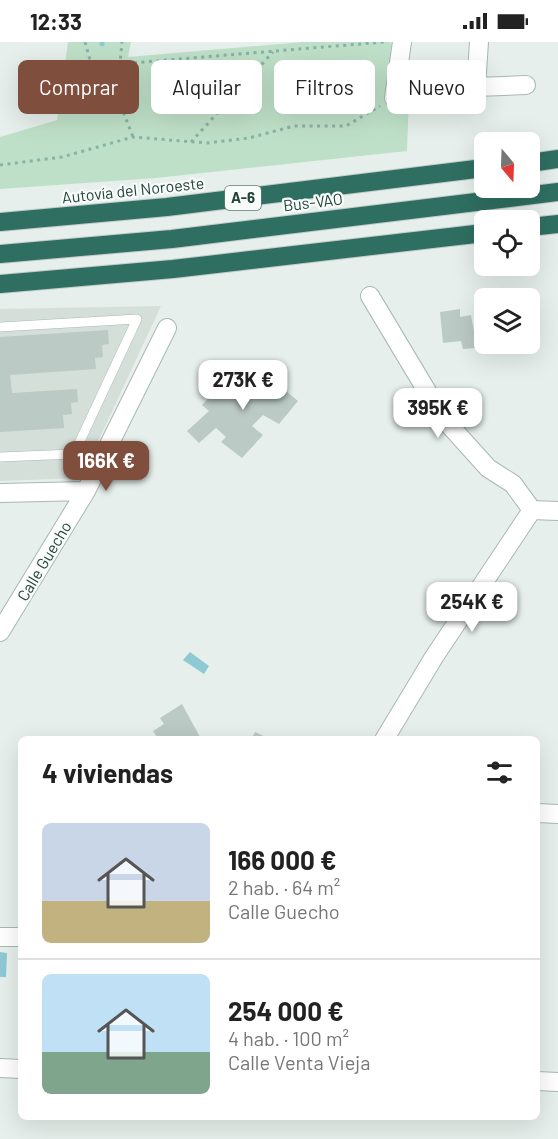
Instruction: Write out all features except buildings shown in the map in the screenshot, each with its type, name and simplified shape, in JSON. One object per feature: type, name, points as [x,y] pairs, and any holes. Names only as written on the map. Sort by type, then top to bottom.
[{"type":"highway","points":[[540,162],[558,159]]},
{"type":"highway","name":"Autovía del Noroeste","points":[[0,222],[167,207],[474,169]]},
{"type":"highway","name":"Bus-VAO","points":[[0,254],[172,239],[558,192]]},
{"type":"highway","points":[[540,226],[558,224]]},
{"type":"highway","points":[[0,284],[174,270],[474,234]]},
{"type":"street","points":[[399,60],[402,42]]},
{"type":"street","points":[[479,42],[477,87],[526,85]]},
{"type":"street","points":[[370,296],[443,418],[488,468],[513,484],[532,510]]},
{"type":"street","name":"Calle Guecho","points":[[0,632],[86,491],[167,328]]},
{"type":"street","points":[[0,493],[86,491]]},
{"type":"street","points":[[532,510],[558,511]]},
{"type":"street","points":[[386,736],[434,657],[532,510]]},
{"type":"street","points":[[540,813],[558,814]]},
{"type":"street","points":[[0,937],[18,937]]},
{"type":"street","points":[[0,1068],[18,1069]]},
{"type":"street","points":[[540,1081],[558,1082]]},
{"type":"lane","points":[[0,327],[137,319],[74,454],[0,457]]},
{"type":"path","points":[[85,42],[90,60]]},
{"type":"path","points":[[120,60],[122,42]]},
{"type":"path","points":[[139,62],[384,42]]},
{"type":"path","points":[[191,142],[274,51]]},
{"type":"path","points":[[0,165],[62,157],[133,137],[207,143],[249,138],[294,126],[346,126],[387,102]]},
{"type":"path","points":[[124,114],[133,137]]},
{"type":"shaded area","points":[[161,306],[81,478],[0,481],[0,309]]},
{"type":"green space","points":[[68,42],[131,42],[128,57],[302,42],[391,42],[397,60],[387,60],[387,114],[408,114],[407,151],[156,178],[0,189],[0,137],[57,120],[58,114],[139,114],[139,60],[65,60]]},
{"type":"water","points":[[190,652],[209,666],[204,674],[183,660]]},
{"type":"water","points":[[0,952],[7,953],[6,977],[0,977]]}]
